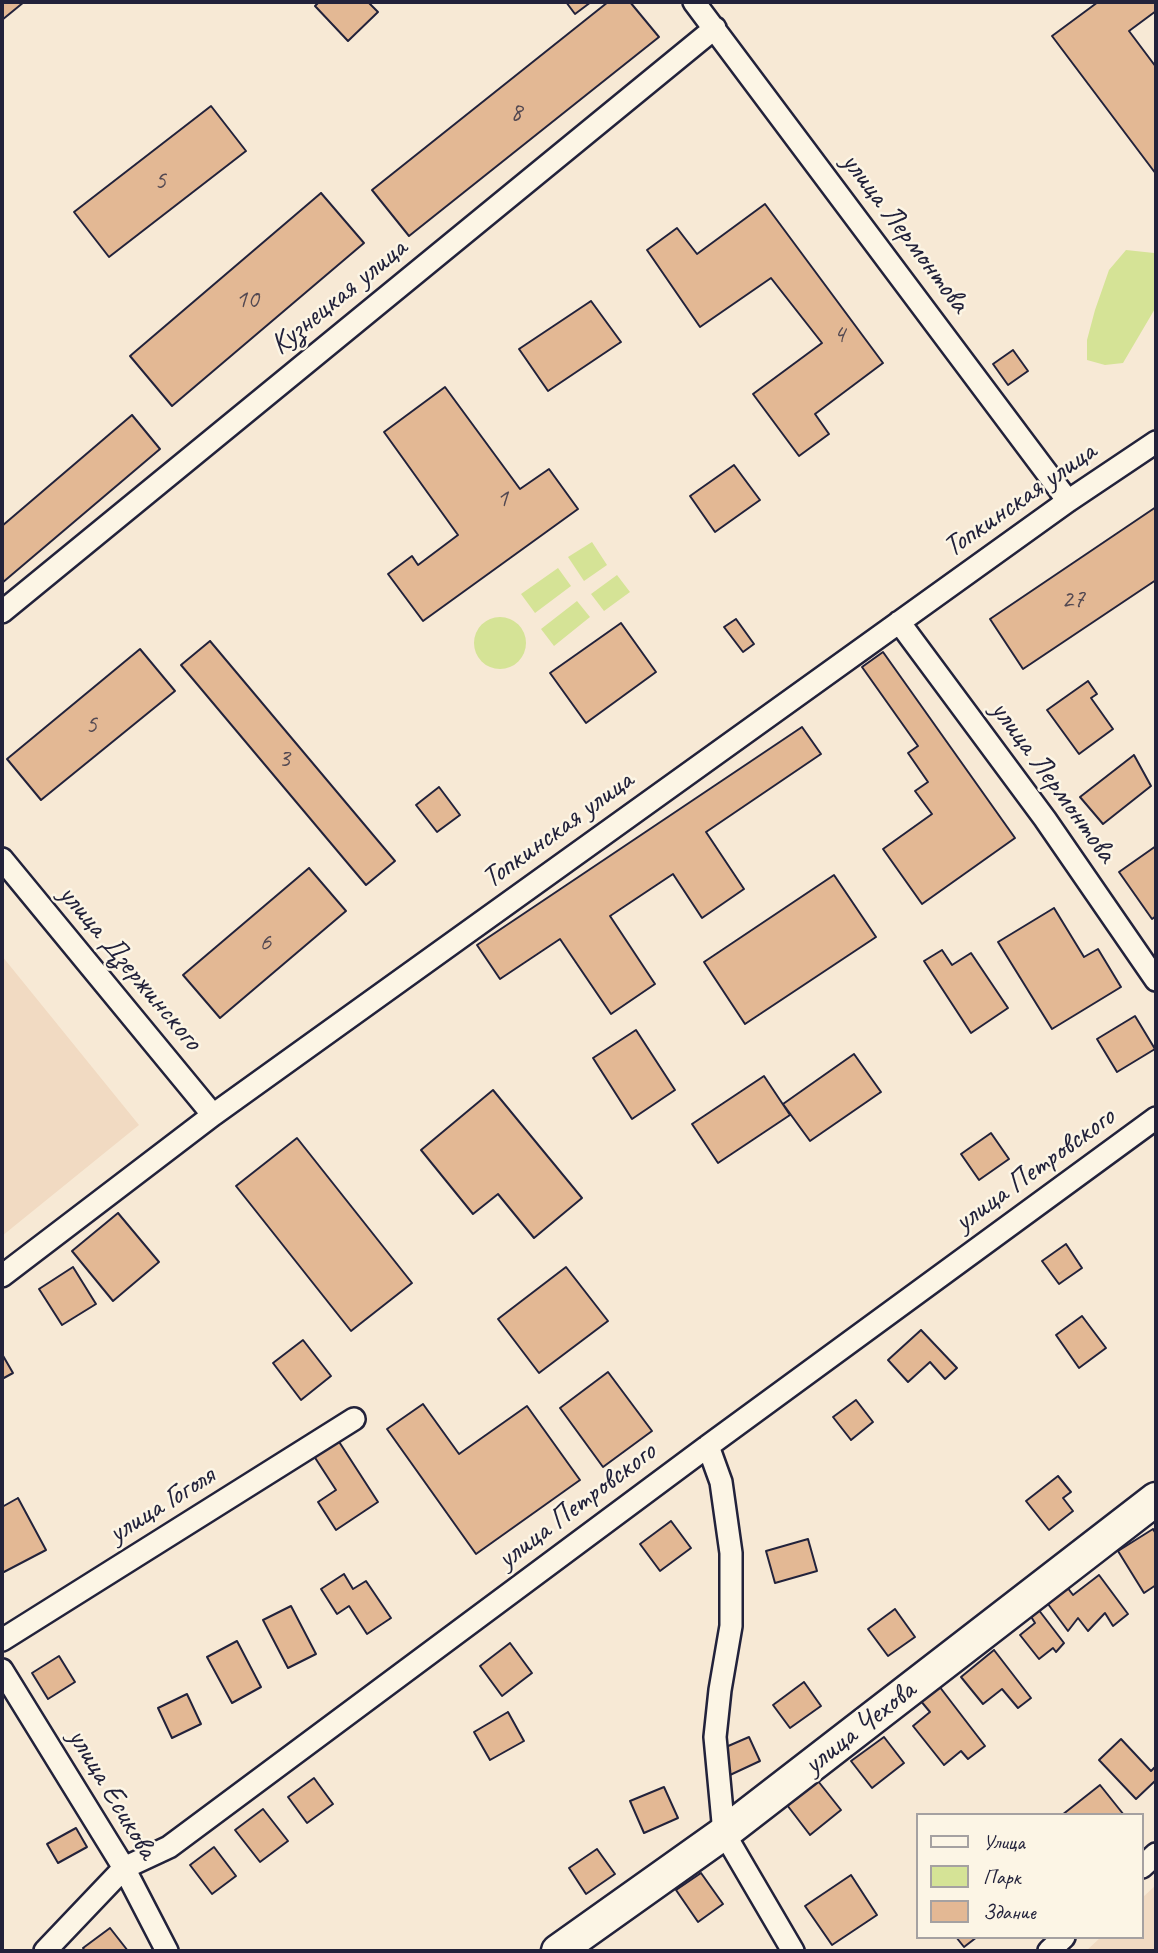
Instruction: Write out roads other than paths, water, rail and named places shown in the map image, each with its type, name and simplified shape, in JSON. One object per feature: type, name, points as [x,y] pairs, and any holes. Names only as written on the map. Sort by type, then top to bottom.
[{"type":"street","name":"улица Лермонтова","points":[[694,2],[1068,500]]},
{"type":"street","name":"Кузнецкая улица","points":[[2,612],[715,28]]},
{"type":"street","name":"Топкинская улица","points":[[2,1276],[213,1115],[1068,500],[1156,442]]},
{"type":"street","name":"улица Лермонтова","points":[[899,622],[1045,818],[1156,980]]},
{"type":"street","name":"улица Дзержинского","points":[[2,859],[213,1115]]},
{"type":"street","name":"улица Петровского","points":[[45,1951],[124,1868],[169,1847],[708,1446],[1156,1118]]},
{"type":"street","name":"улица Гоголя","points":[[2,1640],[354,1419]]},
{"type":"street","points":[[708,1446],[720,1482],[731,1553],[731,1626],[715,1737],[724,1833],[793,1951]]},
{"type":"street","name":"улица Чехова","points":[[558,1951],[724,1833],[1156,1499]]},
{"type":"street","name":"улица Есикова","points":[[2,1670],[124,1868],[167,1951]]},
{"type":"street","points":[[1049,1951],[1062,1939]]}]
